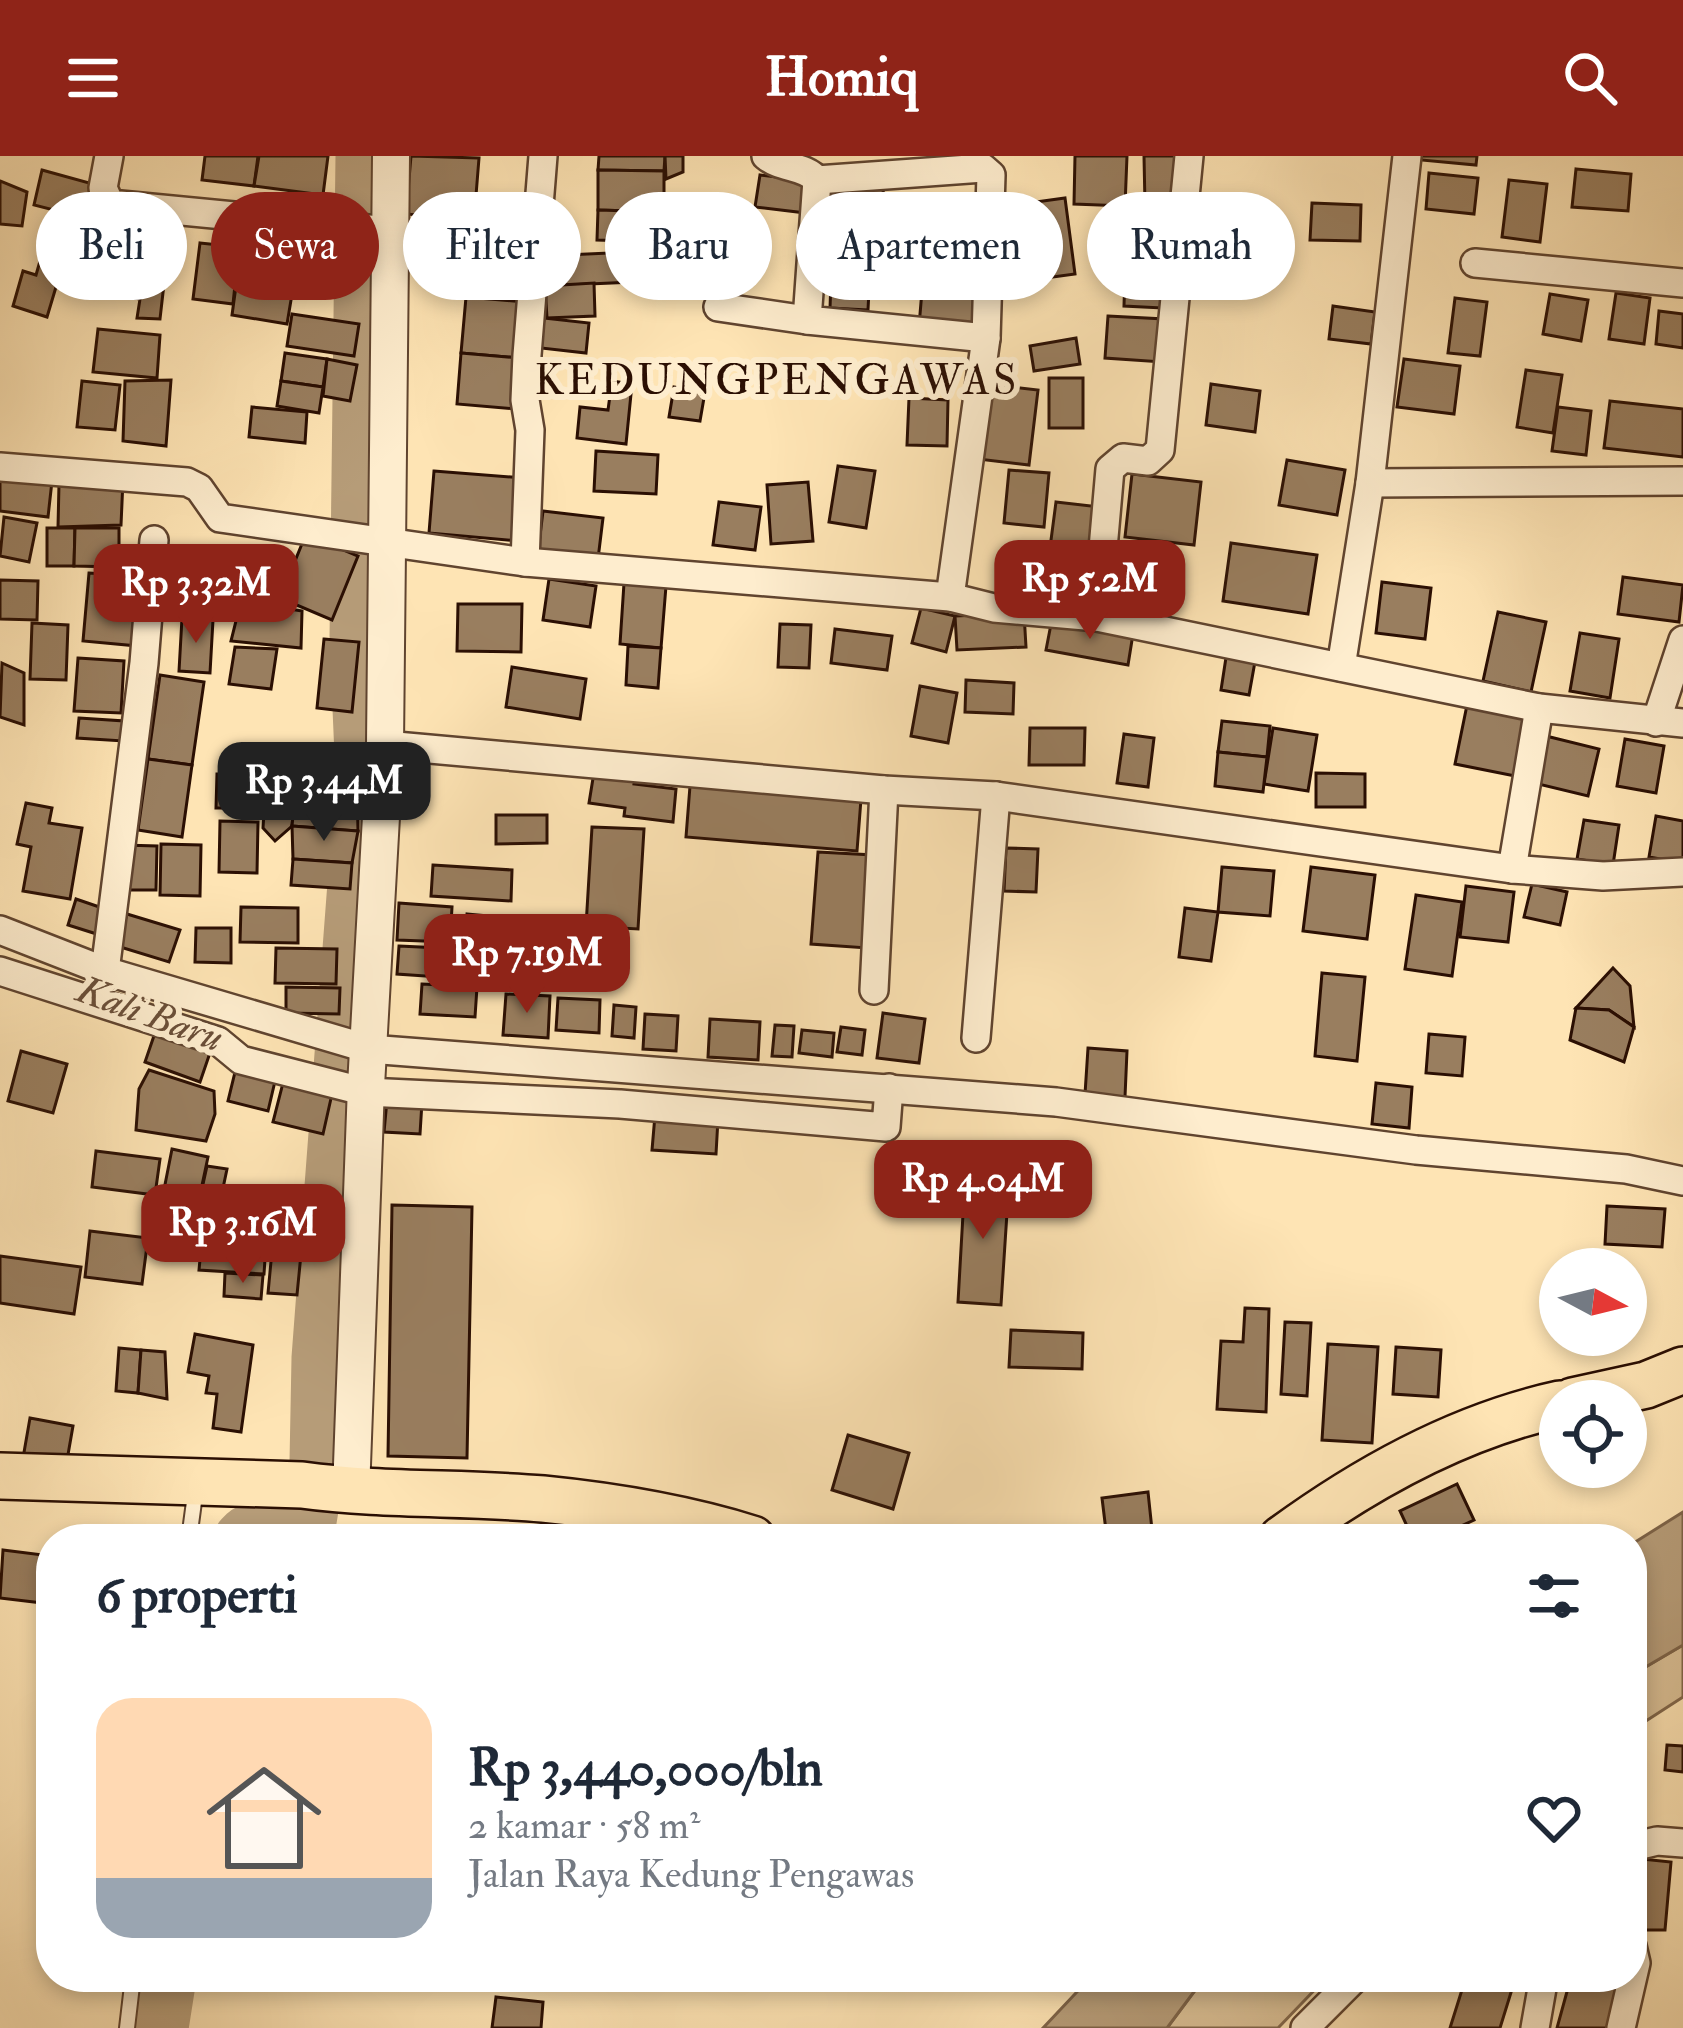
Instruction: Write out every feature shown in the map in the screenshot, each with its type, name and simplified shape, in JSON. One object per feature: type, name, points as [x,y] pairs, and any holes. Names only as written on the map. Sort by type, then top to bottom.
[{"type":"main road","points":[[1647,1385],[1683,1370]]},
{"type":"main road","points":[[1302,1524],[1400,1465],[1470,1432],[1539,1411]]},
{"type":"main road","points":[[0,1476],[302,1485],[351,1492],[545,1499],[693,1524]]},
{"type":"street","points":[[109,156],[103,188],[110,204],[211,213]]},
{"type":"street","points":[[379,197],[392,156]]},
{"type":"street","points":[[525,562],[530,430],[526,355],[543,156]]},
{"type":"street","points":[[766,156],[776,164],[812,173],[818,180],[807,320]]},
{"type":"street","points":[[1096,617],[1110,469],[1123,458],[1148,461],[1160,450],[1189,156]]},
{"type":"street","points":[[1341,667],[1370,483],[1406,156]]},
{"type":"street","points":[[818,180],[983,168],[992,175],[986,338],[950,597]]},
{"type":"street","points":[[1475,263],[1683,283]]},
{"type":"street","points":[[351,1492],[359,1062],[386,745],[366,538],[368,300]]},
{"type":"street","points":[[718,307],[986,338]]},
{"type":"street","points":[[0,467],[187,482],[199,488],[220,518],[525,562],[950,597],[994,608],[1096,617],[1540,708],[1670,723],[1683,640]]},
{"type":"street","points":[[1370,483],[1683,482]]},
{"type":"street","points":[[105,971],[144,663],[154,540]]},
{"type":"street","points":[[1512,869],[1540,708]]},
{"type":"street","points":[[386,745],[996,796],[1512,869],[1603,876],[1683,872]]},
{"type":"street","points":[[874,990],[884,790]]},
{"type":"street","points":[[976,1038],[996,796]]},
{"type":"street","points":[[0,930],[359,1062],[622,1086],[886,1126],[888,1100]]},
{"type":"street","points":[[0,971],[218,1041],[241,1060],[359,1062],[622,1086],[888,1100],[1056,1102],[1416,1150],[1626,1169],[1683,1181]]},
{"type":"street","points":[[1647,1843],[1683,1843]]},
{"type":"street","points":[[1305,2028],[1341,1992]]},
{"type":"street","points":[[1535,2028],[1541,1992]]},
{"type":"street","points":[[1621,2028],[1629,1992]]},
{"type":"lane","points":[[191,1524],[196,1482]]},
{"type":"lane","points":[[127,2028],[131,1992]]},
{"type":"shaded area","points":[[1683,1512],[1683,1645],[1647,1666],[1647,1535]]},
{"type":"shaded area","points":[[1683,1645],[1683,1697],[1647,1720],[1647,1666]]},
{"type":"shaded area","points":[[1077,1992],[1194,1992],[1167,2028],[1043,2028]]},
{"type":"shaded area","points":[[1194,1992],[1313,1992],[1278,2028],[1167,2028]]},
{"type":"building","points":[[205,156],[258,156],[254,186],[202,180]]},
{"type":"building","points":[[259,156],[328,156],[323,192],[254,186]]},
{"type":"building","points":[[411,156],[479,158],[476,192],[408,192]]},
{"type":"building","points":[[599,156],[665,156],[664,171],[598,170]]},
{"type":"building","points":[[665,156],[683,156],[683,172],[666,179]]},
{"type":"building","points":[[1075,156],[1127,156],[1126,192],[1087,192],[1087,205],[1074,204]]},
{"type":"building","points":[[1144,156],[1180,156],[1180,192],[1145,192]]},
{"type":"building","points":[[1421,156],[1477,156],[1476,165],[1421,160]]},
{"type":"building","points":[[1576,169],[1631,174],[1628,211],[1572,207]]},
{"type":"building","points":[[42,170],[93,184],[91,192],[37,192]]},
{"type":"building","points":[[598,170],[664,171],[664,192],[605,192],[605,210],[598,210]]},
{"type":"building","points":[[1429,173],[1478,178],[1474,214],[1426,209]]},
{"type":"building","points":[[760,175],[811,181],[809,192],[796,192],[796,212],[772,209],[772,192],[757,192]]},
{"type":"building","points":[[882,178],[883,192],[856,192],[855,181]]},
{"type":"building","points":[[1509,180],[1547,184],[1540,242],[1502,237]]},
{"type":"building","points":[[0,181],[27,192],[22,226],[0,224]]},
{"type":"building","points":[[1063,198],[1075,274],[1063,276]]},
{"type":"building","points":[[1312,203],[1361,205],[1360,241],[1310,240]]},
{"type":"building","points":[[598,210],[605,210],[605,240],[597,240]]},
{"type":"building","points":[[200,243],[211,244],[211,300],[233,300],[233,304],[193,299]]},
{"type":"building","points":[[605,253],[605,283],[581,284],[581,254]]},
{"type":"building","points":[[23,271],[36,275],[36,300],[52,300],[47,317],[13,306]]},
{"type":"building","points":[[594,283],[595,316],[547,318],[546,300],[581,300],[581,284]]},
{"type":"building","points":[[1616,293],[1650,298],[1644,344],[1609,339]]},
{"type":"building","points":[[1550,294],[1588,300],[1581,341],[1543,334]]},
{"type":"building","points":[[1455,298],[1487,302],[1480,356],[1448,353]]},
{"type":"building","points":[[140,300],[162,300],[160,319],[137,318]]},
{"type":"building","points":[[234,300],[291,300],[287,324],[232,315]]},
{"type":"building","points":[[466,300],[525,302],[520,358],[461,353]]},
{"type":"building","points":[[830,300],[869,300],[868,310],[830,308]]},
{"type":"building","points":[[921,300],[976,300],[973,332],[919,326]]},
{"type":"building","points":[[1124,300],[1162,300],[1162,308],[1124,306]]},
{"type":"building","points":[[1333,306],[1375,312],[1371,344],[1329,339]]},
{"type":"building","points":[[1659,311],[1683,314],[1683,348],[1656,344]]},
{"type":"building","points":[[292,314],[359,324],[354,356],[287,346]]},
{"type":"building","points":[[1108,316],[1164,319],[1162,362],[1105,358]]},
{"type":"building","points":[[544,318],[589,323],[586,353],[541,348]]},
{"type":"building","points":[[98,329],[160,335],[157,378],[93,372]]},
{"type":"building","points":[[1076,338],[1080,364],[1034,371],[1030,346]]},
{"type":"building","points":[[285,353],[327,359],[323,387],[281,381]]},
{"type":"building","points":[[461,353],[520,358],[516,409],[457,404]]},
{"type":"building","points":[[327,359],[357,365],[350,401],[323,396]]},
{"type":"building","points":[[1404,359],[1460,366],[1454,414],[1397,407]]},
{"type":"building","points":[[1526,370],[1562,375],[1553,433],[1517,427]]},
{"type":"building","points":[[1049,378],[1083,378],[1083,428],[1049,428]]},
{"type":"building","points":[[171,380],[166,446],[123,441],[125,381]]},
{"type":"building","points":[[82,381],[120,385],[115,430],[77,427]]},
{"type":"building","points":[[281,381],[323,387],[319,413],[277,406]]},
{"type":"building","points":[[612,381],[632,384],[626,444],[577,438],[580,407],[608,410]]},
{"type":"building","points":[[986,384],[1038,390],[1029,465],[978,459]]},
{"type":"building","points":[[1211,384],[1260,391],[1255,432],[1206,425]]},
{"type":"building","points":[[674,387],[705,392],[700,421],[669,417]]},
{"type":"building","points":[[909,398],[948,400],[947,446],[907,445]]},
{"type":"building","points":[[1610,401],[1683,409],[1683,457],[1604,448]]},
{"type":"building","points":[[252,407],[307,412],[305,443],[249,437]]},
{"type":"building","points":[[1558,407],[1591,411],[1586,455],[1552,451]]},
{"type":"building","points":[[596,451],[658,455],[656,494],[594,491]]},
{"type":"building","points":[[1287,460],[1345,470],[1337,515],[1279,505]]},
{"type":"building","points":[[838,466],[875,471],[866,528],[829,522]]},
{"type":"building","points":[[1009,470],[1049,473],[1044,527],[1004,523]]},
{"type":"building","points":[[434,471],[523,478],[518,541],[429,533]]},
{"type":"building","points":[[1132,474],[1201,482],[1194,545],[1125,537]]},
{"type":"building","points":[[0,475],[52,481],[48,517],[0,511]]},
{"type":"building","points":[[123,480],[121,525],[58,527],[59,484]]},
{"type":"building","points":[[808,482],[813,541],[771,544],[767,485]]},
{"type":"building","points":[[719,502],[761,507],[755,550],[713,545]]},
{"type":"building","points":[[1056,502],[1100,507],[1092,568],[1048,563]]},
{"type":"building","points":[[543,511],[603,518],[598,559],[538,552]]},
{"type":"building","points":[[4,517],[37,523],[29,562],[0,556]]},
{"type":"building","points":[[47,528],[75,528],[74,566],[47,566]]},
{"type":"building","points":[[75,528],[119,528],[119,567],[74,566]]},
{"type":"building","points":[[306,534],[358,556],[332,620],[280,598]]},
{"type":"building","points":[[1231,543],[1317,555],[1308,614],[1223,601]]},
{"type":"building","points":[[89,573],[144,577],[138,646],[83,641]]},
{"type":"building","points":[[167,573],[198,575],[197,619],[167,619]]},
{"type":"building","points":[[1623,577],[1683,585],[1679,622],[1618,614]]},
{"type":"building","points":[[549,579],[596,586],[590,627],[543,620]]},
{"type":"building","points":[[0,580],[38,581],[37,620],[0,619]]},
{"type":"building","points":[[1382,582],[1431,588],[1425,639],[1376,633]]},
{"type":"building","points":[[624,583],[666,586],[661,648],[620,644]]},
{"type":"building","points":[[241,601],[302,611],[301,648],[231,641]]},
{"type":"building","points":[[458,604],[522,604],[521,652],[457,651]]},
{"type":"building","points":[[921,608],[955,616],[946,652],[912,643]]},
{"type":"building","points":[[1498,612],[1546,622],[1531,692],[1483,681]]},
{"type":"building","points":[[1024,613],[1026,647],[957,650],[955,616]]},
{"type":"building","points":[[182,618],[213,620],[210,673],[179,671]]},
{"type":"building","points":[[1052,619],[1133,634],[1128,665],[1046,650]]},
{"type":"building","points":[[32,623],[68,625],[66,680],[30,679]]},
{"type":"building","points":[[780,624],[811,625],[809,668],[778,667]]},
{"type":"building","points":[[835,629],[892,636],[887,670],[831,663]]},
{"type":"building","points":[[1580,633],[1619,639],[1610,698],[1570,691]]},
{"type":"building","points":[[324,639],[359,642],[352,712],[317,708]]},
{"type":"building","points":[[628,646],[661,648],[658,688],[626,685]]},
{"type":"building","points":[[235,647],[277,649],[271,689],[229,684]]},
{"type":"building","points":[[1227,651],[1256,656],[1249,695],[1221,690]]},
{"type":"building","points":[[78,658],[124,661],[121,713],[74,711]]},
{"type":"building","points":[[2,663],[24,673],[24,725],[0,717]]},
{"type":"building","points":[[512,667],[586,679],[580,719],[506,707]]},
{"type":"building","points":[[160,675],[204,682],[192,765],[148,759]]},
{"type":"building","points":[[966,680],[1014,683],[1013,714],[965,712]]},
{"type":"building","points":[[920,686],[957,693],[948,743],[911,736]]},
{"type":"building","points":[[1467,705],[1532,718],[1520,777],[1455,764]]},
{"type":"building","points":[[79,718],[124,721],[123,741],[77,738]]},
{"type":"building","points":[[1222,721],[1270,726],[1267,757],[1218,752]]},
{"type":"building","points":[[1030,728],[1085,728],[1084,765],[1029,765]]},
{"type":"building","points":[[1273,728],[1317,735],[1308,791],[1264,784]]},
{"type":"building","points":[[1124,734],[1154,738],[1148,787],[1117,783]]},
{"type":"building","points":[[1546,736],[1599,749],[1588,796],[1534,783]]},
{"type":"building","points":[[1625,739],[1664,746],[1656,793],[1617,786]]},
{"type":"building","points":[[1218,752],[1267,757],[1263,792],[1215,786]]},
{"type":"building","points":[[148,759],[192,765],[182,837],[138,830]]},
{"type":"building","points":[[595,766],[636,772],[634,784],[676,789],[673,822],[624,816],[625,808],[589,803]]},
{"type":"building","points":[[1316,773],[1365,774],[1365,807],[1316,807]]},
{"type":"building","points":[[217,774],[245,774],[244,808],[216,808]]},
{"type":"building","points":[[266,780],[296,784],[292,826],[275,841],[263,828]]},
{"type":"building","points":[[296,784],[357,786],[358,831],[292,826]]},
{"type":"building","points":[[690,786],[861,799],[857,851],[686,837]]},
{"type":"building","points":[[26,803],[52,808],[49,823],[82,828],[70,899],[23,891],[31,847],[17,844]]},
{"type":"building","points":[[496,815],[547,815],[547,843],[496,844]]},
{"type":"building","points":[[1656,816],[1683,821],[1683,863],[1649,857]]},
{"type":"building","points":[[1584,820],[1619,825],[1613,865],[1577,859]]},
{"type":"building","points":[[220,821],[258,822],[257,873],[219,872]]},
{"type":"building","points":[[292,826],[358,831],[352,863],[293,859]]},
{"type":"building","points":[[592,827],[644,829],[638,929],[586,926]]},
{"type":"building","points":[[161,844],[201,845],[200,896],[160,895]]},
{"type":"building","points":[[122,845],[157,846],[156,890],[121,890]]},
{"type":"building","points":[[1006,848],[1038,849],[1036,892],[1004,891]]},
{"type":"building","points":[[818,852],[873,855],[867,948],[811,944]]},
{"type":"building","points":[[293,859],[352,863],[350,889],[291,885]]},
{"type":"building","points":[[433,865],[512,870],[511,901],[431,896]]},
{"type":"building","points":[[1222,867],[1274,871],[1270,916],[1218,912]]},
{"type":"building","points":[[1311,867],[1375,875],[1367,939],[1303,931]]},
{"type":"building","points":[[1532,884],[1567,892],[1560,925],[1524,917]]},
{"type":"building","points":[[1466,886],[1514,892],[1508,942],[1460,937]]},
{"type":"building","points":[[1416,895],[1462,902],[1452,976],[1405,969]]},
{"type":"building","points":[[76,899],[111,911],[103,936],[68,925]]},
{"type":"building","points":[[399,903],[452,907],[450,942],[397,940]]},
{"type":"building","points":[[241,907],[298,908],[298,943],[240,942]]},
{"type":"building","points":[[1185,908],[1218,912],[1211,961],[1179,957]]},
{"type":"building","points":[[127,914],[180,930],[169,962],[117,946]]},
{"type":"building","points":[[467,914],[520,919],[517,950],[463,945]]},
{"type":"building","points":[[196,928],[231,928],[231,963],[195,962]]},
{"type":"building","points":[[399,946],[440,948],[439,977],[397,974]]},
{"type":"building","points":[[276,948],[337,949],[336,984],[275,983]]},
{"type":"building","points":[[1613,968],[1630,986],[1634,1027],[1609,1010],[1576,1008]]},
{"type":"building","points":[[1322,973],[1365,977],[1357,1061],[1315,1056]]},
{"type":"building","points":[[422,984],[477,987],[475,1017],[420,1014]]},
{"type":"building","points":[[286,987],[340,988],[339,1014],[286,1013]]},
{"type":"building","points":[[506,994],[550,996],[548,1038],[503,1035]]},
{"type":"building","points":[[558,998],[600,1000],[599,1033],[556,1030]]},
{"type":"building","points":[[614,1005],[636,1007],[634,1038],[612,1036]]},
{"type":"building","points":[[1576,1008],[1609,1010],[1634,1027],[1624,1062],[1570,1040]]},
{"type":"building","points":[[883,1013],[925,1019],[919,1063],[877,1058]]},
{"type":"building","points":[[645,1014],[678,1016],[676,1051],[643,1049]]},
{"type":"building","points":[[710,1019],[760,1022],[758,1060],[708,1057]]},
{"type":"building","points":[[775,1025],[794,1026],[792,1057],[772,1056]]},
{"type":"building","points":[[157,1027],[212,1047],[200,1082],[145,1062]]},
{"type":"building","points":[[841,1027],[865,1030],[862,1055],[837,1052]]},
{"type":"building","points":[[802,1030],[834,1033],[832,1057],[799,1053]]},
{"type":"building","points":[[1429,1034],[1465,1037],[1462,1076],[1426,1073]]},
{"type":"building","points":[[1088,1048],[1127,1051],[1125,1097],[1085,1094]]},
{"type":"building","points":[[21,1051],[67,1064],[53,1113],[8,1101]]},
{"type":"building","points":[[236,1068],[276,1077],[268,1111],[228,1101]]},
{"type":"building","points":[[149,1070],[214,1091],[215,1114],[206,1141],[136,1130],[139,1089]]},
{"type":"building","points":[[283,1083],[332,1094],[323,1134],[273,1122]]},
{"type":"building","points":[[1376,1083],[1412,1087],[1409,1128],[1372,1124]]},
{"type":"building","points":[[387,1100],[422,1102],[420,1134],[384,1132]]},
{"type":"building","points":[[655,1115],[718,1119],[716,1154],[652,1150]]},
{"type":"building","points":[[172,1149],[208,1157],[194,1223],[159,1215]]},
{"type":"building","points":[[96,1151],[160,1159],[155,1195],[92,1187]]},
{"type":"building","points":[[207,1166],[227,1169],[218,1212],[198,1207]]},
{"type":"building","points":[[965,1179],[1009,1182],[1001,1305],[958,1302]]},
{"type":"building","points":[[392,1205],[472,1207],[467,1458],[388,1456]]},
{"type":"building","points":[[1607,1206],[1665,1209],[1662,1247],[1605,1244]]},
{"type":"building","points":[[90,1231],[148,1238],[142,1284],[85,1277]]},
{"type":"building","points":[[202,1238],[266,1244],[264,1274],[199,1270]]},
{"type":"building","points":[[272,1251],[301,1254],[297,1295],[268,1293]]},
{"type":"building","points":[[0,1256],[81,1267],[74,1314],[0,1303]]},
{"type":"building","points":[[225,1273],[263,1275],[261,1299],[224,1296]]},
{"type":"building","points":[[1245,1308],[1269,1309],[1266,1412],[1217,1409],[1221,1341],[1243,1342]]},
{"type":"building","points":[[1285,1322],[1311,1323],[1307,1396],[1281,1394]]},
{"type":"building","points":[[1011,1330],[1083,1333],[1082,1369],[1009,1367]]},
{"type":"building","points":[[195,1334],[253,1345],[241,1432],[213,1428],[217,1394],[206,1393],[209,1376],[188,1372]]},
{"type":"building","points":[[1328,1344],[1378,1347],[1372,1443],[1322,1440]]},
{"type":"building","points":[[1396,1347],[1441,1350],[1438,1397],[1393,1394]]},
{"type":"building","points":[[119,1348],[141,1350],[138,1393],[116,1391]]},
{"type":"building","points":[[141,1350],[165,1352],[167,1399],[138,1393]]},
{"type":"building","points":[[30,1418],[73,1426],[66,1466],[23,1458]]},
{"type":"building","points":[[848,1435],[909,1453],[893,1509],[832,1490]]},
{"type":"building","points":[[1457,1484],[1474,1520],[1406,1524],[1400,1511]]},
{"type":"building","points":[[1148,1492],[1151,1524],[1105,1524],[1102,1498]]},
{"type":"building","points":[[3,1550],[36,1554],[36,1602],[0,1598]]},
{"type":"building","points":[[1667,1745],[1683,1746],[1683,1772],[1665,1770]]},
{"type":"building","points":[[1647,1860],[1671,1862],[1665,1930],[1647,1930]]},
{"type":"building","points":[[1461,1992],[1511,1992],[1500,2028],[1450,2028]]},
{"type":"building","points":[[1567,1992],[1617,1992],[1607,2028],[1557,2028]]},
{"type":"building","points":[[496,1997],[543,2002],[541,2028],[492,2028]]},
{"type":"waterway","points":[[306,1524],[318,1462],[320,1358],[364,778],[358,639],[364,156]]},
{"type":"waterway","points":[[160,2028],[166,1992]]},
{"type":"district","name":"KEDUNGPENGAWAS","points":[[777,381]]},
{"type":"water label","name":"Kali Baru","points":[[150,1014]]}]
